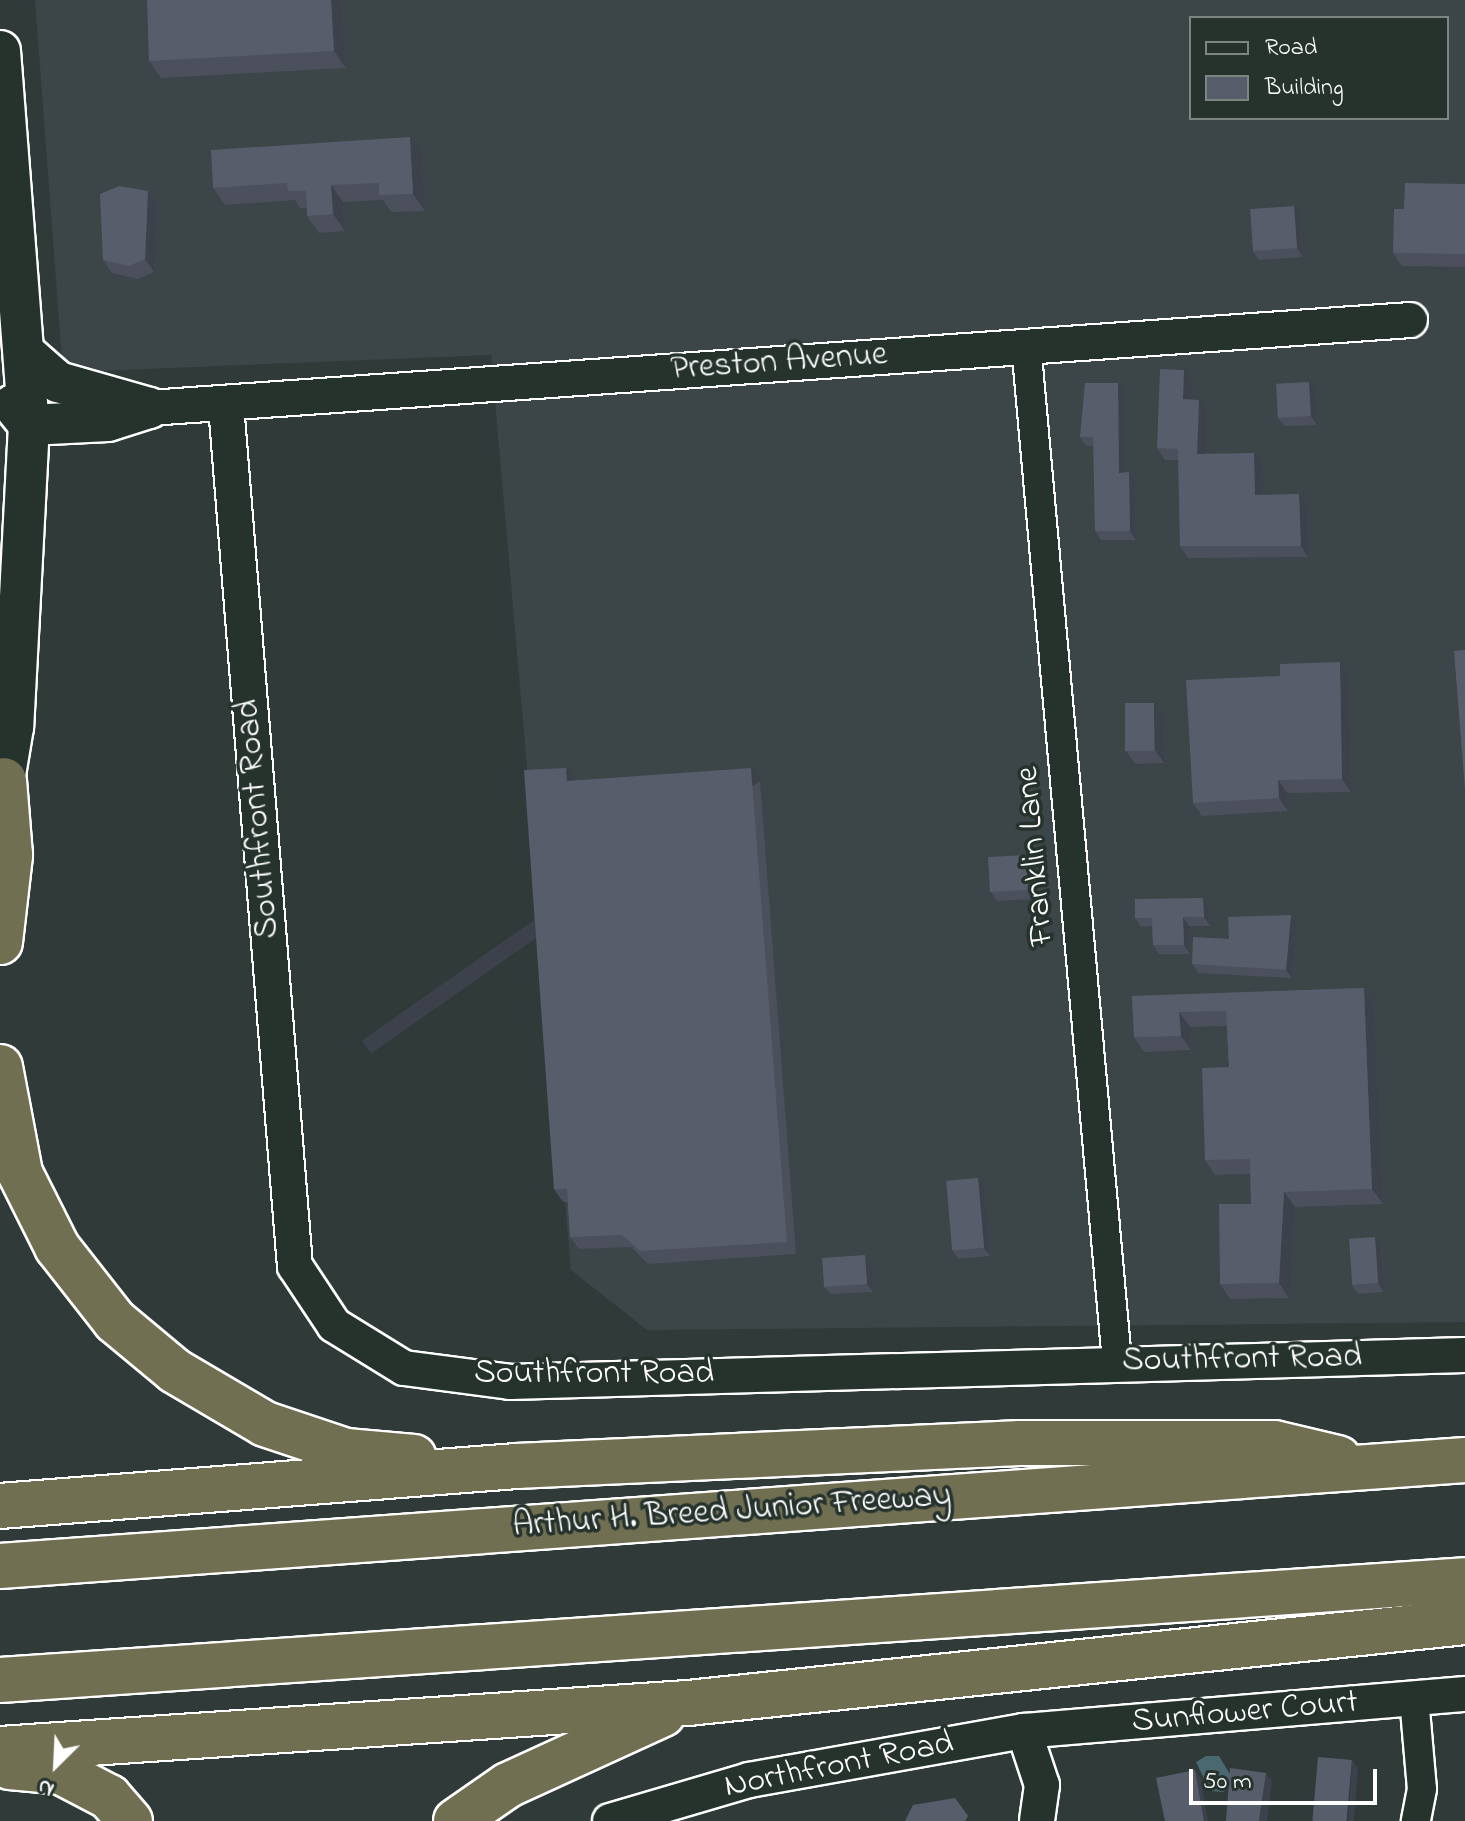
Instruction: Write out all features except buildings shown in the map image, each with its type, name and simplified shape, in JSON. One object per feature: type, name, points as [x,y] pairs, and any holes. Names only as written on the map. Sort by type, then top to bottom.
[{"type":"highway","points":[[0,942],[10,855],[2,792]]},
{"type":"highway","points":[[0,1067],[20,1173],[57,1247],[115,1321],[175,1371],[265,1424],[346,1451],[516,1466]]},
{"type":"highway","points":[[0,1506],[516,1466],[1020,1443],[1274,1443],[1377,1468]]},
{"type":"highway","name":"Arthur H. Breed Junior Freeway","points":[[0,1566],[1465,1460]]},
{"type":"highway","points":[[0,1680],[1465,1580]]},
{"type":"highway","points":[[0,1749],[688,1703],[1465,1622]]},
{"type":"highway","points":[[456,1821],[508,1785],[688,1703]]},
{"type":"highway","points":[[0,1766],[61,1772],[109,1797],[130,1821]]},
{"type":"main road","points":[[0,51],[25,353],[15,433]]},
{"type":"main road","points":[[25,353],[58,382],[149,408]]},
{"type":"main road","points":[[0,389],[15,433],[24,484],[2,792]]},
{"type":"main road","points":[[15,433],[108,421],[149,408]]},
{"type":"street","name":"Preston Avenue","points":[[149,408],[226,405],[1026,344],[1410,320]]},
{"type":"street","name":"Franklin Lane","points":[[1026,344],[1117,1362]]},
{"type":"street","name":"Southfront Road","points":[[226,405],[295,1266],[334,1325],[404,1368],[510,1382],[1117,1362],[1465,1355]]},
{"type":"street","name":"Sunflower Court","points":[[1024,1731],[1465,1694]]},
{"type":"street","points":[[1414,1698],[1422,1789],[1416,1821]]},
{"type":"street","points":[[1024,1731],[1042,1785],[1037,1821]]},
{"type":"street","name":"Northfront Road","points":[[610,1821],[749,1780],[1024,1731]]},
{"type":"shaded area","points":[[35,0],[1465,0],[1465,1322],[647,1330],[571,1270],[491,355],[71,372],[62,360]]},
{"type":"water","points":[[1206,1756],[1219,1756],[1234,1781],[1223,1792],[1210,1791],[1196,1762]]}]
